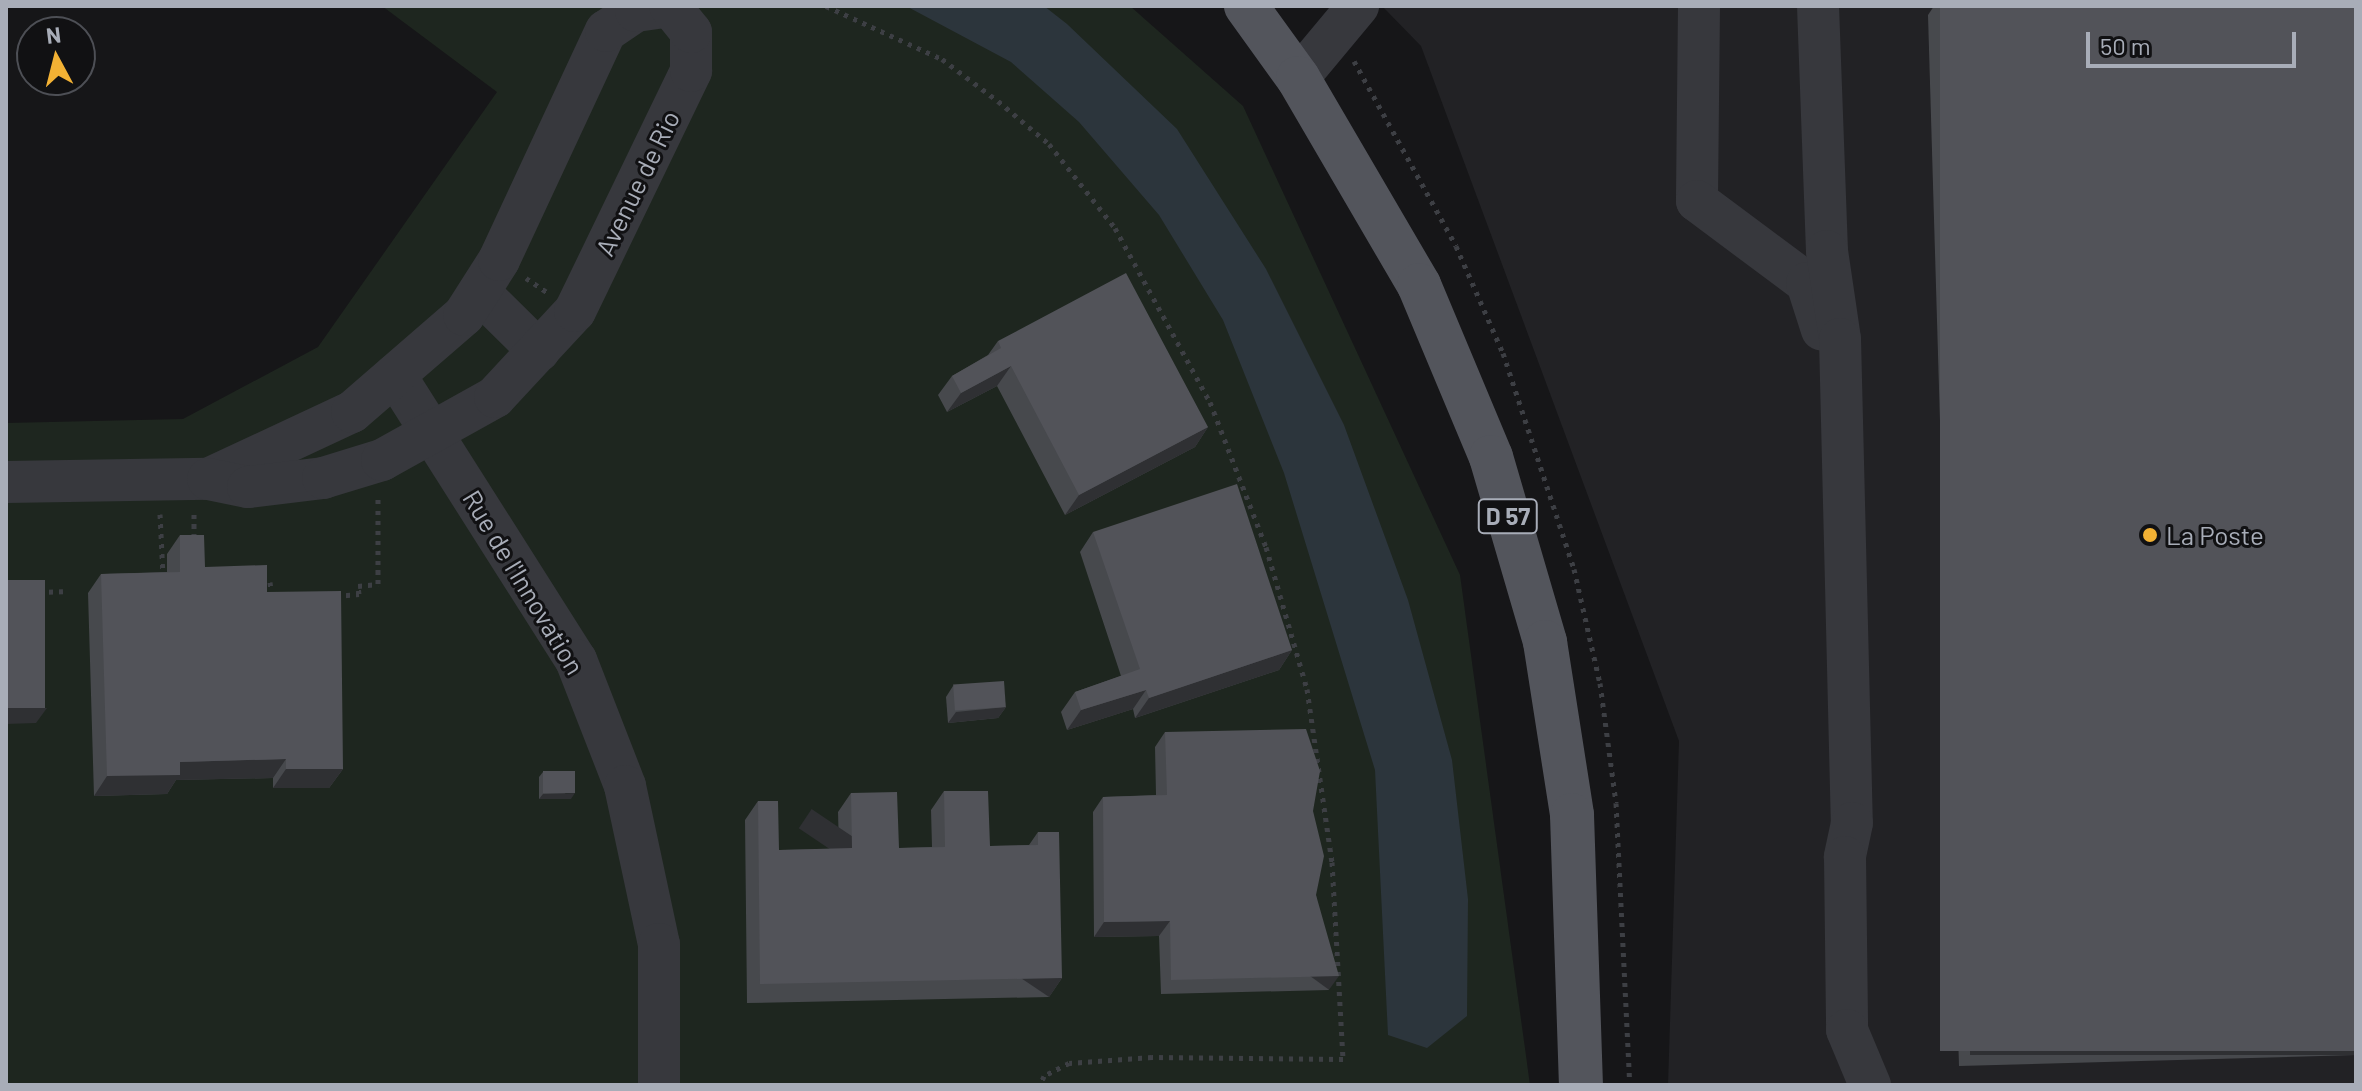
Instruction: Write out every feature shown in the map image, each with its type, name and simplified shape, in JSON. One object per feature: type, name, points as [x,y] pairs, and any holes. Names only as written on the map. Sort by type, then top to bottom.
[{"type":"main road","name":"D 57","points":[[1246,6],[1298,78],[1419,285],[1491,457],[1545,642],[1572,815],[1581,1085]]},
{"type":"street","name":"Avenue de Rio","points":[[6,482],[201,492],[323,478],[440,445],[495,397],[575,311],[691,71],[691,32],[670,6],[636,11],[606,31],[489,276],[464,315],[352,412],[201,492]]},
{"type":"street","points":[[1298,78],[1358,6]]},
{"type":"street","points":[[1699,6],[1697,201],[1807,283],[1822,319],[1830,803],[1845,857]]},
{"type":"street","points":[[1818,6],[1827,251],[1840,339],[1852,823],[1845,857],[1847,1030],[1870,1085]]},
{"type":"street","points":[[489,276],[539,351]]},
{"type":"street","points":[[395,375],[440,445]]},
{"type":"street","name":"Rue de l'Innovation","points":[[440,445],[576,660],[625,786],[659,944],[659,1085]]},
{"type":"path","points":[[826,6],[942,59],[998,101],[1049,144],[1115,228],[1220,427],[1266,547],[1307,689],[1332,862],[1343,1059],[1152,1057],[1069,1063],[1044,1076],[1040,1085]]},
{"type":"path","points":[[489,276],[575,311]]},
{"type":"path","points":[[334,603],[333,597],[359,594],[358,586],[378,584],[378,485]]},
{"type":"path","points":[[194,552],[201,492]]},
{"type":"path","points":[[159,505],[163,584]]},
{"type":"path","points":[[255,582],[270,582],[272,605]]},
{"type":"path","points":[[34,592],[63,591]]},
{"type":"shaded area","points":[[382,6],[1130,6],[1243,106],[1460,575],[1530,1085],[6,1085],[6,423],[183,419],[318,347],[497,92]]},
{"type":"shaded area","points":[[906,6],[1044,6],[1067,24],[1177,129],[1266,269],[1344,425],[1408,600],[1452,760],[1468,899],[1467,1016],[1427,1048],[1388,1035],[1375,770],[1284,473],[1223,320],[1159,215],[1079,122],[1011,62]]},
{"type":"shaded area","points":[[1382,6],[2356,6],[2356,1085],[1668,1085],[1679,741],[1421,46]]},
{"type":"building","name":"La Poste","points":[[1940,6],[2356,6],[2356,1051],[1940,1051]]},
{"type":"building","points":[[1126,273],[1208,427],[1079,495],[1011,366],[961,393],[952,376],[1001,348],[998,341]]},
{"type":"building","points":[[1237,484],[1292,650],[1149,698],[1146,690],[1081,710],[1075,692],[1140,669],[1093,532]]},
{"type":"building","points":[[180,535],[204,535],[205,567],[267,565],[267,592],[341,591],[343,769],[286,769],[286,759],[180,762],[180,775],[107,776],[101,574],[180,572]]},
{"type":"building","points":[[6,580],[45,580],[45,708],[6,708]]},
{"type":"building","points":[[1004,681],[1006,707],[955,710],[953,685]]},
{"type":"building","points":[[1306,729],[1320,771],[1313,811],[1324,856],[1316,895],[1339,976],[1171,980],[1170,921],[1104,922],[1103,797],[1167,795],[1165,732]]},
{"type":"building","points":[[543,771],[575,771],[575,793],[543,793]]},
{"type":"building","points":[[944,791],[988,791],[990,846],[1038,845],[1038,832],[1059,832],[1062,978],[760,984],[758,801],[778,801],[779,850],[852,848],[851,793],[897,792],[899,848],[945,847]]},
{"type":"place","name":"La Poste","points":[[2150,535]]}]
